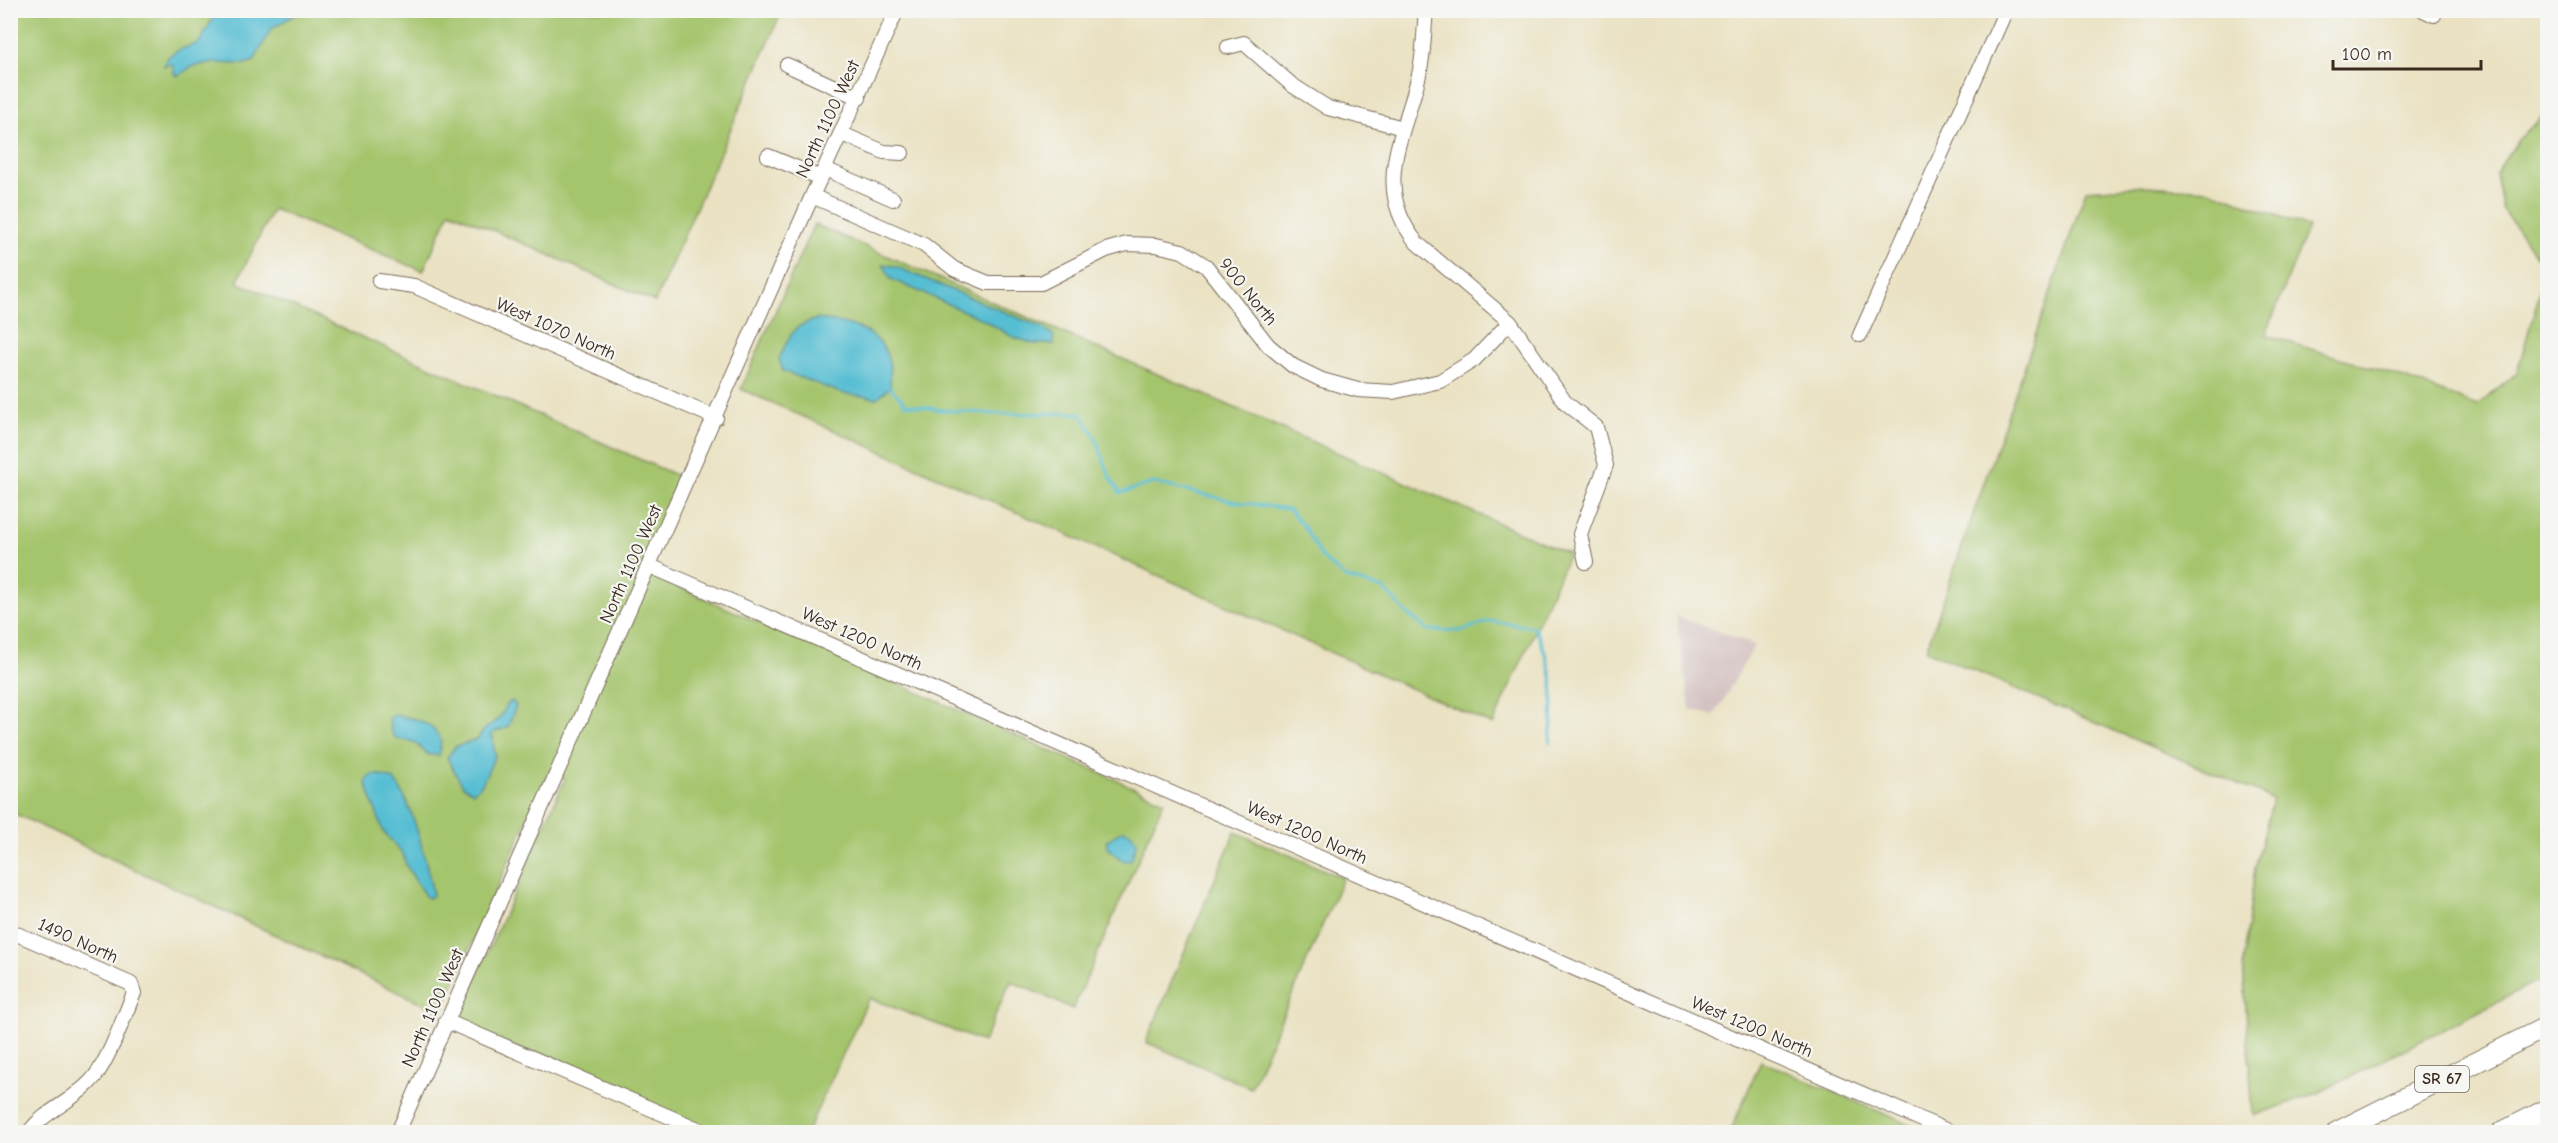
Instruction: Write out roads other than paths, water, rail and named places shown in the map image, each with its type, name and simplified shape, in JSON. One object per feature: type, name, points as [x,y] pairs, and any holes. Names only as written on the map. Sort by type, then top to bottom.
[{"type":"highway","name":"SR 67","points":[[2337,1132],[2547,1026]]},
{"type":"highway","points":[[2502,1132],[2547,1109]]},
{"type":"street","name":"North 1100 West","points":[[398,1132],[716,418],[812,196],[859,98],[897,10]]},
{"type":"street","points":[[1426,10],[1420,69],[1391,176],[1405,229],[1417,243],[1510,322],[1565,402],[1596,427],[1606,465],[1580,534],[1586,562]]},
{"type":"street","points":[[1860,335],[2006,10]]},
{"type":"street","points":[[1228,47],[1244,43],[1292,85],[1328,108],[1403,128]]},
{"type":"street","points":[[787,65],[859,98]]},
{"type":"street","points":[[842,134],[884,152],[902,153]]},
{"type":"street","points":[[768,156],[823,173],[893,199]]},
{"type":"street","name":"900 North","points":[[812,196],[924,245],[954,269],[988,283],[1041,284],[1106,250],[1126,244],[1156,245],[1182,251],[1206,266],[1268,345],[1293,366],[1322,380],[1358,390],[1393,392],[1440,381],[1474,360],[1510,322]]},
{"type":"street","name":"West 1070 North","points":[[379,281],[414,286],[716,418]]},
{"type":"street","name":"West 1200 North","points":[[650,566],[1950,1132]]},
{"type":"street","name":"1490 North","points":[[10,931],[131,984],[134,993],[92,1081],[63,1106],[38,1120],[29,1132]]},
{"type":"street","points":[[446,1021],[705,1132]]},
{"type":"water","points":[[219,11],[301,11],[271,29],[254,61],[244,64],[209,63],[191,67],[178,76],[174,74],[173,64],[164,66],[173,53],[200,41]]},
{"type":"water","points":[[883,264],[897,267],[1043,328],[1053,335],[1054,344],[1035,344],[1013,337],[984,320],[891,279]]},
{"type":"water","points":[[818,319],[848,324],[872,335],[887,355],[890,387],[877,398],[841,393],[783,371],[779,359],[792,333],[802,325]]},
{"type":"water","points":[[512,701],[516,706],[508,727],[492,733],[495,756],[482,784],[473,792],[463,786],[447,758],[455,747],[478,739]]},
{"type":"water","points":[[394,715],[421,721],[432,728],[441,741],[439,756],[427,754],[414,742],[395,738],[389,719]]},
{"type":"water","points":[[376,774],[393,779],[407,803],[427,867],[433,895],[429,898],[425,896],[406,865],[403,854],[383,831],[366,783],[368,777]]},
{"type":"water","points":[[1123,830],[1131,833],[1137,842],[1131,860],[1123,861],[1110,850],[1106,841]]},
{"type":"waterway","points":[[890,387],[906,404],[942,410],[997,414],[1080,413],[1095,436],[1110,477],[1120,493],[1154,483],[1236,502],[1288,509],[1304,527],[1322,558],[1346,578],[1384,589],[1405,612],[1428,630],[1460,631],[1491,621],[1534,627],[1546,658],[1552,684],[1553,710],[1550,743]]}]
